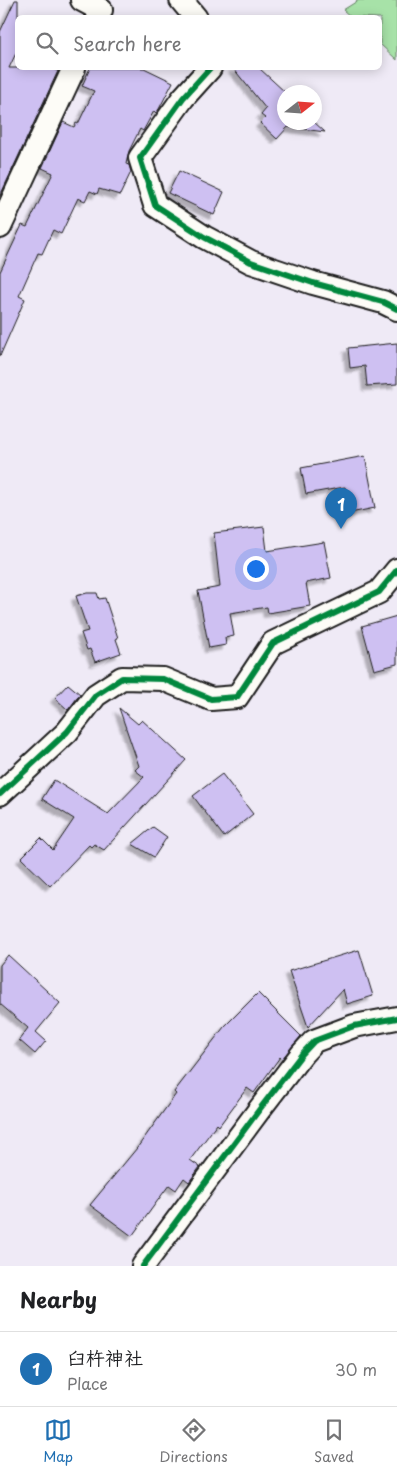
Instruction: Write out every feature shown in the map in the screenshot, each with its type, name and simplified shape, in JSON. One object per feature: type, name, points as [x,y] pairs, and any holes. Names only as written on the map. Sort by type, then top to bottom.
[{"type":"street","points":[[82,0],[101,10],[99,15]]},
{"type":"street","points":[[181,0],[194,15]]},
{"type":"street","points":[[0,227],[73,70]]},
{"type":"street","points":[[208,70],[183,98],[140,158],[155,205],[204,237],[251,262],[313,283],[383,302],[397,309]]},
{"type":"street","points":[[0,794],[66,732],[96,695],[122,678],[163,679],[211,699],[237,697],[273,643],[379,592],[397,570]]},
{"type":"street","points":[[143,1266],[258,1110],[314,1041],[354,1026],[397,1018]]},
{"type":"green space","points":[[359,0],[397,0],[397,60],[382,46],[382,15],[349,15],[343,10]]},
{"type":"building","points":[[15,0],[18,0],[18,15],[15,15],[15,55],[9,68],[15,68],[15,70],[58,71],[0,196],[0,32]]},
{"type":"building","points":[[89,70],[148,70],[173,82],[159,109],[156,113],[154,111],[143,131],[140,129],[129,151],[126,164],[129,165],[131,172],[120,195],[99,189],[97,194],[90,191],[85,201],[78,198],[61,234],[53,230],[42,254],[38,253],[19,296],[25,299],[0,356],[0,272],[22,225],[27,227],[53,173],[42,168],[63,122],[74,127],[76,123],[78,124],[94,91],[82,86]]},
{"type":"building","points":[[235,70],[261,70],[277,85],[277,130],[285,130],[277,139],[260,123],[265,118],[261,115],[266,109]]},
{"type":"building","points":[[179,171],[224,192],[214,215],[168,193]]},
{"type":"building","points":[[397,343],[397,384],[367,386],[365,366],[350,368],[348,348]]},
{"type":"building","points":[[365,456],[375,508],[350,513],[345,487],[306,494],[301,468]]},
{"type":"building","points":[[264,527],[267,551],[324,542],[331,578],[306,583],[310,606],[268,613],[267,607],[230,613],[234,636],[225,638],[226,645],[209,648],[198,591],[220,587],[214,533]]},
{"type":"building","points":[[97,593],[99,599],[105,598],[121,653],[95,662],[90,649],[87,650],[81,633],[88,631],[76,596]]},
{"type":"building","points":[[397,616],[397,664],[374,670],[362,626]]},
{"type":"building","points":[[68,684],[80,694],[68,710],[55,698]]},
{"type":"building","points":[[119,708],[138,724],[142,720],[186,760],[104,850],[94,844],[91,847],[89,845],[50,886],[21,858],[41,838],[53,850],[74,819],[42,799],[54,780],[108,814],[144,777],[135,770],[139,766]]},
{"type":"building","points":[[222,774],[253,814],[224,837],[193,796]]},
{"type":"building","points":[[153,827],[167,837],[154,857],[132,844]]},
{"type":"building","points":[[359,950],[373,996],[347,1004],[343,989],[308,1027],[289,971]]},
{"type":"building","points":[[8,955],[60,1003],[36,1032],[46,1041],[35,1054],[19,1040],[28,1028],[0,1004],[0,965]]},
{"type":"building","points":[[258,993],[301,1036],[282,1059],[280,1057],[254,1093],[247,1088],[219,1126],[217,1124],[190,1160],[200,1167],[189,1182],[184,1178],[176,1190],[169,1185],[132,1236],[90,1205],[137,1148],[176,1094],[174,1092],[224,1027]]},
{"type":"cycle path","points":[[208,70],[183,98],[140,158],[155,205],[204,237],[251,262],[313,283],[383,302],[397,309]]},
{"type":"cycle path","points":[[0,794],[67,732],[96,695],[122,678],[163,679],[211,699],[237,697],[273,643],[379,592],[397,570]]},
{"type":"cycle path","points":[[143,1266],[259,1110],[314,1041],[354,1026],[397,1018]]},
{"type":"place","name":"臼杵神社","points":[[341,529]]}]
